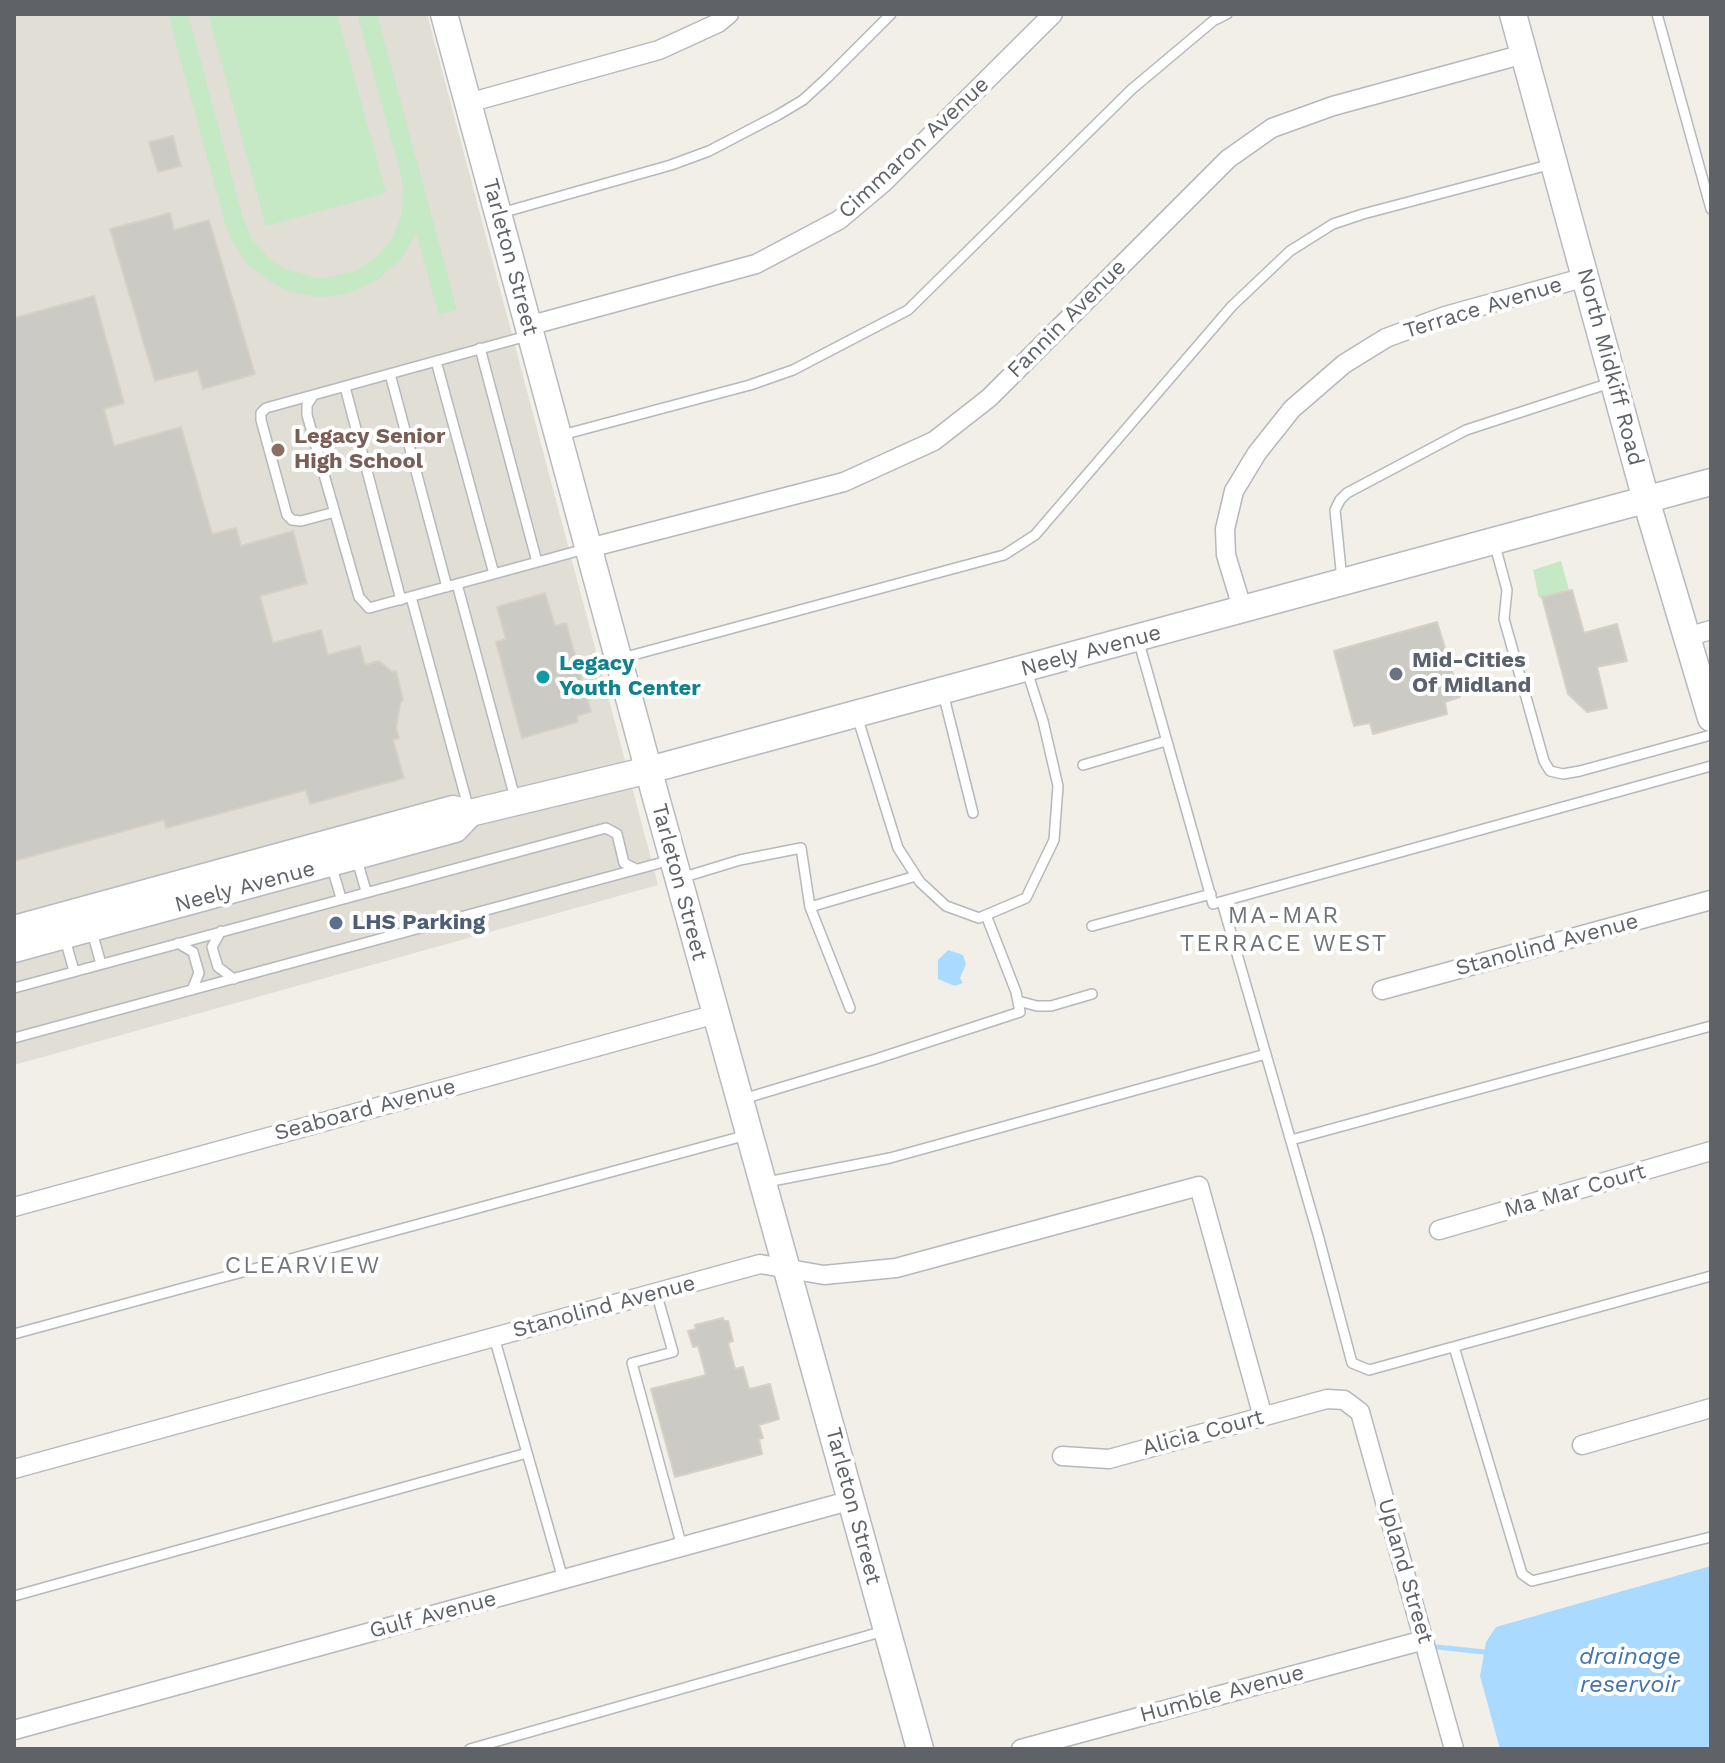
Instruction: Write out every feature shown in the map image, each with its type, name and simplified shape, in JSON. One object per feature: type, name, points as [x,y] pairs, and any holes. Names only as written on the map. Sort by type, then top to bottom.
[{"type":"street","name":"Tarleton Street","points":[[444,14],[676,869],[920,1749]]},
{"type":"street","points":[[468,103],[659,50],[718,23],[729,14]]},
{"type":"street","name":"Cimmaron Avenue","points":[[530,330],[756,264],[839,220],[883,183],[1053,14]]},
{"type":"street","name":"North Midkiff Road","points":[[1513,14],[1646,500],[1699,634],[1711,718]]},
{"type":"street","name":"Fannin Avenue","points":[[589,548],[844,482],[934,441],[989,398],[1228,159],[1272,128],[1333,106],[1524,54]]},
{"type":"street","name":"Terrace Avenue","points":[[1243,611],[1226,555],[1225,529],[1234,491],[1257,453],[1292,409],[1344,364],[1386,338],[1445,316],[1586,277]]},
{"type":"street","name":"Neely Avenue","points":[[14,929],[453,809],[470,813],[649,770],[1711,482]]},
{"type":"street","name":"Neely Avenue","points":[[14,949],[455,829],[470,813]]},
{"type":"street","name":"Stanolind Avenue","points":[[1382,990],[1711,900]]},
{"type":"street","name":"Seaboard Avenue","points":[[14,1207],[716,1014]]},
{"type":"street","name":"Ma Mar Court","points":[[1439,1230],[1711,1151]]},
{"type":"street","name":"Stanolind Avenue","points":[[14,1469],[760,1264],[824,1275],[896,1268],[1199,1186],[1263,1417]]},
{"type":"street","name":"Alicia Court","points":[[1062,1456],[1109,1459],[1327,1399],[1344,1400]]},
{"type":"street","name":"Upland Street","points":[[1344,1400],[1360,1412],[1454,1749]]},
{"type":"street","points":[[1582,1445],[1711,1408]]},
{"type":"street","name":"Gulf Avenue","points":[[14,1730],[852,1500]]},
{"type":"street","name":"Humble Avenue","points":[[1021,1749],[1424,1640]]},
{"type":"lane","points":[[498,213],[671,165],[750,130],[803,100],[891,14]]},
{"type":"lane","points":[[559,436],[750,385],[793,370],[908,310],[1132,89],[1213,21],[1227,14]]},
{"type":"lane","points":[[1657,14],[1711,209]]},
{"type":"lane","points":[[619,659],[981,562],[1022,546],[1035,535],[1232,306],[1290,251],[1333,224],[1363,214],[1554,164]]},
{"type":"lane","points":[[335,512],[301,521],[292,520],[287,515],[261,420],[261,413],[266,408],[480,348],[530,330]]},
{"type":"lane","points":[[480,348],[537,562]]},
{"type":"lane","points":[[436,361],[494,574]]},
{"type":"lane","points":[[390,374],[516,801]]},
{"type":"lane","points":[[1343,584],[1335,510],[1347,493],[1466,430],[1614,382]]},
{"type":"lane","points":[[345,387],[470,813]]},
{"type":"lane","points":[[313,396],[307,405],[307,415],[359,597],[369,608],[589,548]]},
{"type":"lane","points":[[1494,542],[1507,590],[1504,619],[1544,761],[1550,771],[1563,774],[1580,771],[1711,735]]},
{"type":"lane","points":[[1138,639],[1213,904],[1711,766]]},
{"type":"lane","points":[[856,713],[898,848],[916,876],[946,906],[979,918],[1026,898],[1054,840],[1058,786],[1043,721],[1026,668]]},
{"type":"lane","points":[[942,690],[973,813]]},
{"type":"lane","points":[[1083,765],[1166,741]]},
{"type":"lane","points":[[14,988],[606,828],[617,834],[624,863],[636,869]]},
{"type":"lane","points":[[14,1038],[636,869],[676,869],[801,848],[810,907],[850,1008]]},
{"type":"lane","points":[[344,861],[366,891]]},
{"type":"lane","points":[[341,898],[344,861]]},
{"type":"lane","points":[[810,907],[916,876]]},
{"type":"lane","points":[[1092,926],[1211,894]]},
{"type":"lane","points":[[1222,902],[1352,1363],[1369,1370],[1711,1276]]},
{"type":"lane","points":[[740,1099],[1020,1012],[986,915]]},
{"type":"lane","points":[[91,928],[101,964]]},
{"type":"lane","points":[[221,931],[212,947],[218,967],[234,979]]},
{"type":"lane","points":[[64,936],[74,971]]},
{"type":"lane","points":[[178,943],[193,952],[199,973],[192,990]]},
{"type":"lane","points":[[1018,1001],[1051,1006],[1092,994]]},
{"type":"lane","points":[[1291,1140],[1711,1026]]},
{"type":"lane","points":[[764,1183],[890,1158],[1266,1054]]},
{"type":"lane","points":[[14,1334],[750,1134]]},
{"type":"lane","points":[[656,1292],[673,1352],[632,1363],[682,1547]]},
{"type":"lane","points":[[494,1337],[563,1579]]},
{"type":"lane","points":[[1454,1347],[1522,1574],[1532,1581],[1711,1537]]},
{"type":"lane","points":[[14,1596],[527,1453]]},
{"type":"lane","points":[[470,1749],[887,1630]]},
{"type":"shaded area","name":"Legacy Senior High School","points":[[14,14],[427,14],[658,885],[14,1065]]},
{"type":"green space","points":[[168,14],[188,14],[243,218],[253,241],[281,267],[318,278],[355,271],[377,257],[393,237],[402,213],[401,175],[357,14],[377,14],[457,310],[439,315],[416,233],[401,259],[377,280],[349,293],[333,296],[317,297],[286,290],[247,264],[230,238],[225,223]]},
{"type":"green space","points":[[208,14],[337,14],[386,193],[266,226]]},
{"type":"green space","points":[[1561,561],[1569,590],[1539,598],[1533,570]]},
{"type":"water","points":[[948,950],[963,955],[966,964],[960,978],[963,983],[955,986],[938,979],[938,960]]},
{"type":"water","name":"drainage reservoir","points":[[1711,1566],[1711,1749],[1500,1749],[1480,1676],[1486,1642],[1496,1627]]},
{"type":"building","points":[[173,136],[181,166],[158,172],[149,142]]},
{"type":"building","points":[[170,213],[174,230],[209,220],[255,374],[203,389],[198,370],[155,381],[110,229]]},
{"type":"building","points":[[94,296],[124,403],[104,409],[114,446],[181,427],[212,534],[236,528],[241,546],[293,531],[307,583],[260,596],[273,643],[321,630],[328,655],[360,646],[365,665],[379,661],[392,672],[396,671],[403,700],[396,728],[399,738],[393,740],[404,778],[310,804],[306,790],[166,828],[164,820],[14,861],[14,318]]},
{"type":"building","points":[[1572,590],[1584,633],[1617,624],[1627,661],[1597,667],[1607,708],[1587,712],[1568,694],[1542,597]]},
{"type":"building","name":"Legacy Youth Center","points":[[545,593],[555,626],[566,623],[591,712],[577,716],[578,722],[522,738],[496,642],[506,639],[497,607]]},
{"type":"building","name":"Mid-Cities Of Midland","points":[[1437,622],[1460,697],[1445,702],[1447,714],[1373,734],[1370,723],[1354,726],[1334,651]]},
{"type":"building","points":[[723,1318],[728,1321],[733,1341],[728,1343],[735,1369],[743,1367],[749,1389],[770,1384],[779,1419],[759,1425],[763,1438],[759,1439],[762,1454],[675,1477],[651,1389],[706,1375],[698,1346],[693,1347],[688,1331],[696,1329],[695,1325]]},
{"type":"waterway","points":[[1437,1647],[1484,1652]]},
{"type":"place","name":"Legacy Senior High School","points":[[278,450]]},
{"type":"place","name":"Mid-Cities Of Midland","points":[[1396,674]]},
{"type":"place","name":"Legacy Youth Center","points":[[543,677]]},
{"type":"place","name":"LHS Parking","points":[[336,923]]},
{"type":"district","name":"MA-MAR TERRACE WEST","points":[[1284,930]]},
{"type":"district","name":"CLEARVIEW","points":[[303,1266]]}]
